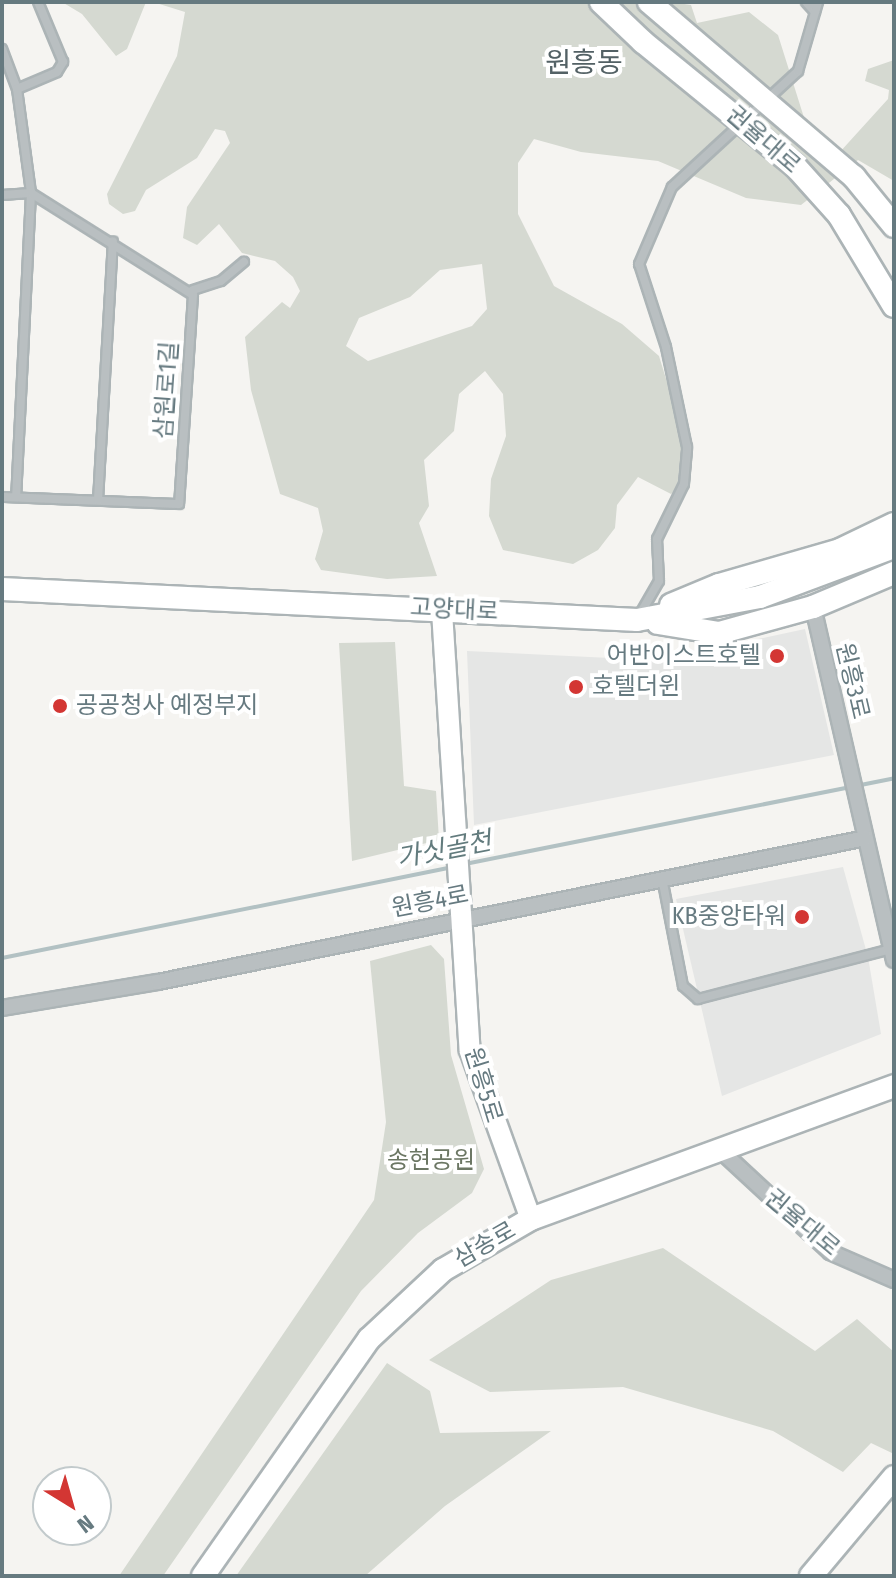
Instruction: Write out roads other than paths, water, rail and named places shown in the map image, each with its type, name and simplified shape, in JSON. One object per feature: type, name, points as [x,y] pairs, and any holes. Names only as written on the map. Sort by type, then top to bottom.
[{"type":"main road","name":"권율대로","points":[[601,2],[643,42],[794,165],[839,215],[894,306]]},
{"type":"main road","name":"권율대로","points":[[649,2],[769,101],[854,177],[894,226]]},
{"type":"main road","name":"고양대로","points":[[2,589],[637,620],[760,597],[892,532]]},
{"type":"main road","points":[[637,620],[719,633],[813,607],[894,573]]},
{"type":"main road","name":"원흥5로","points":[[442,611],[470,1050],[531,1219]]},
{"type":"main road","name":"삼송로","points":[[203,1576],[369,1339],[443,1270],[531,1219],[894,1086]]},
{"type":"main road","points":[[811,1576],[894,1477]]},
{"type":"street","points":[[17,89],[57,72],[63,62],[38,2]]},
{"type":"street","points":[[637,620],[659,581],[657,539],[684,484],[687,447],[666,347],[639,264],[672,187],[769,101],[798,71],[817,7],[806,2]]},
{"type":"street","points":[[2,49],[17,89],[31,193],[16,497]]},
{"type":"street","points":[[2,195],[31,193],[193,290],[221,281],[244,262]]},
{"type":"street","points":[[98,500],[113,241]]},
{"type":"street","name":"삼원로1길","points":[[2,497],[179,504],[193,290]]},
{"type":"street","name":"원흥3로","points":[[813,607],[866,838]]},
{"type":"street","points":[[662,878],[683,986],[698,999],[893,954],[866,838]]},
{"type":"street","name":"원흥4로","points":[[2,1008],[460,908],[662,878],[866,838]]},
{"type":"street","name":"권율대로","points":[[720,1150],[830,1252],[894,1280]]},
{"type":"waterway","name":"가싯골천","points":[[465,864],[894,778]]},
{"type":"waterway","name":"가싯골천","points":[[2,958],[453,867]]},
{"type":"place","name":"어반이스트호텔","points":[[777,656]]},
{"type":"place","name":"호텔더윈","points":[[576,687]]},
{"type":"place","name":"공공청사 예정부지","points":[[60,706]]},
{"type":"place","name":"KB중앙타워","points":[[802,917]]},
{"type":"district","name":"원흥동","points":[[584,63]]},
{"type":"park label","name":"송현공원","points":[[431,1161]]}]
